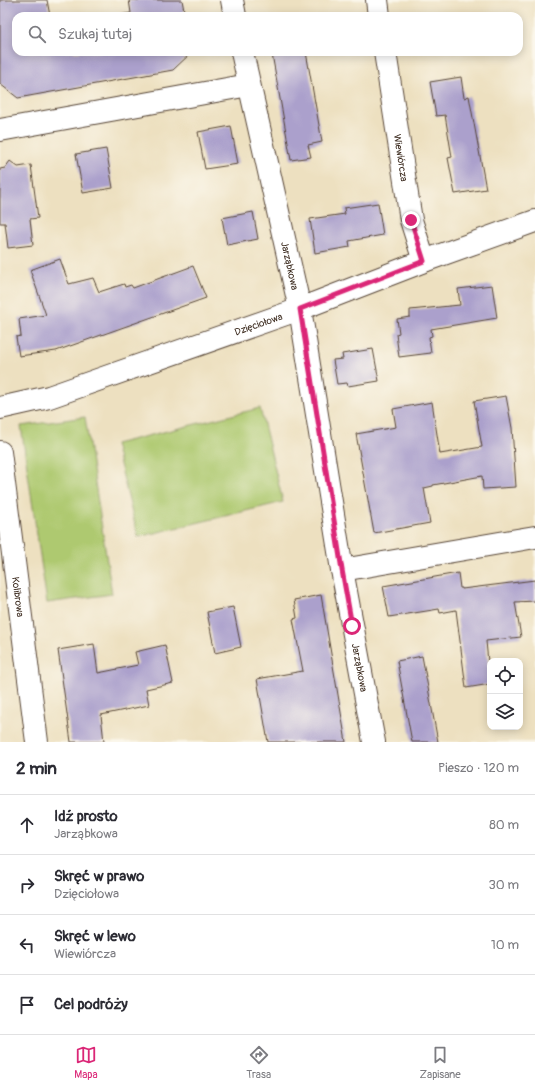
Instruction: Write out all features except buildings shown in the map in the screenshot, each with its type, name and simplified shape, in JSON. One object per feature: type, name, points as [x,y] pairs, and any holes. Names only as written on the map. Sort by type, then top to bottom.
[{"type":"street","points":[[232,0],[234,12]]},
{"type":"street","points":[[377,0],[378,12]]},
{"type":"street","name":"Jarząbkowa","points":[[243,56],[248,85],[264,146],[300,309],[342,570],[374,742]]},
{"type":"street","name":"Wiewiórcza","points":[[386,56],[411,220],[424,261]]},
{"type":"street","points":[[0,130],[248,85]]},
{"type":"street","name":"Dzięciołowa","points":[[0,408],[49,397],[300,309],[424,261],[535,221]]},
{"type":"street","name":"Kolibrowa","points":[[0,452],[38,742]]},
{"type":"street","points":[[342,570],[535,537]]},
{"type":"green space","points":[[260,408],[283,502],[138,537],[115,444]]},
{"type":"green space","points":[[85,417],[112,594],[47,603],[21,426]]},
{"type":"route","points":[[352,626],[300,309],[424,261],[411,220]]}]
